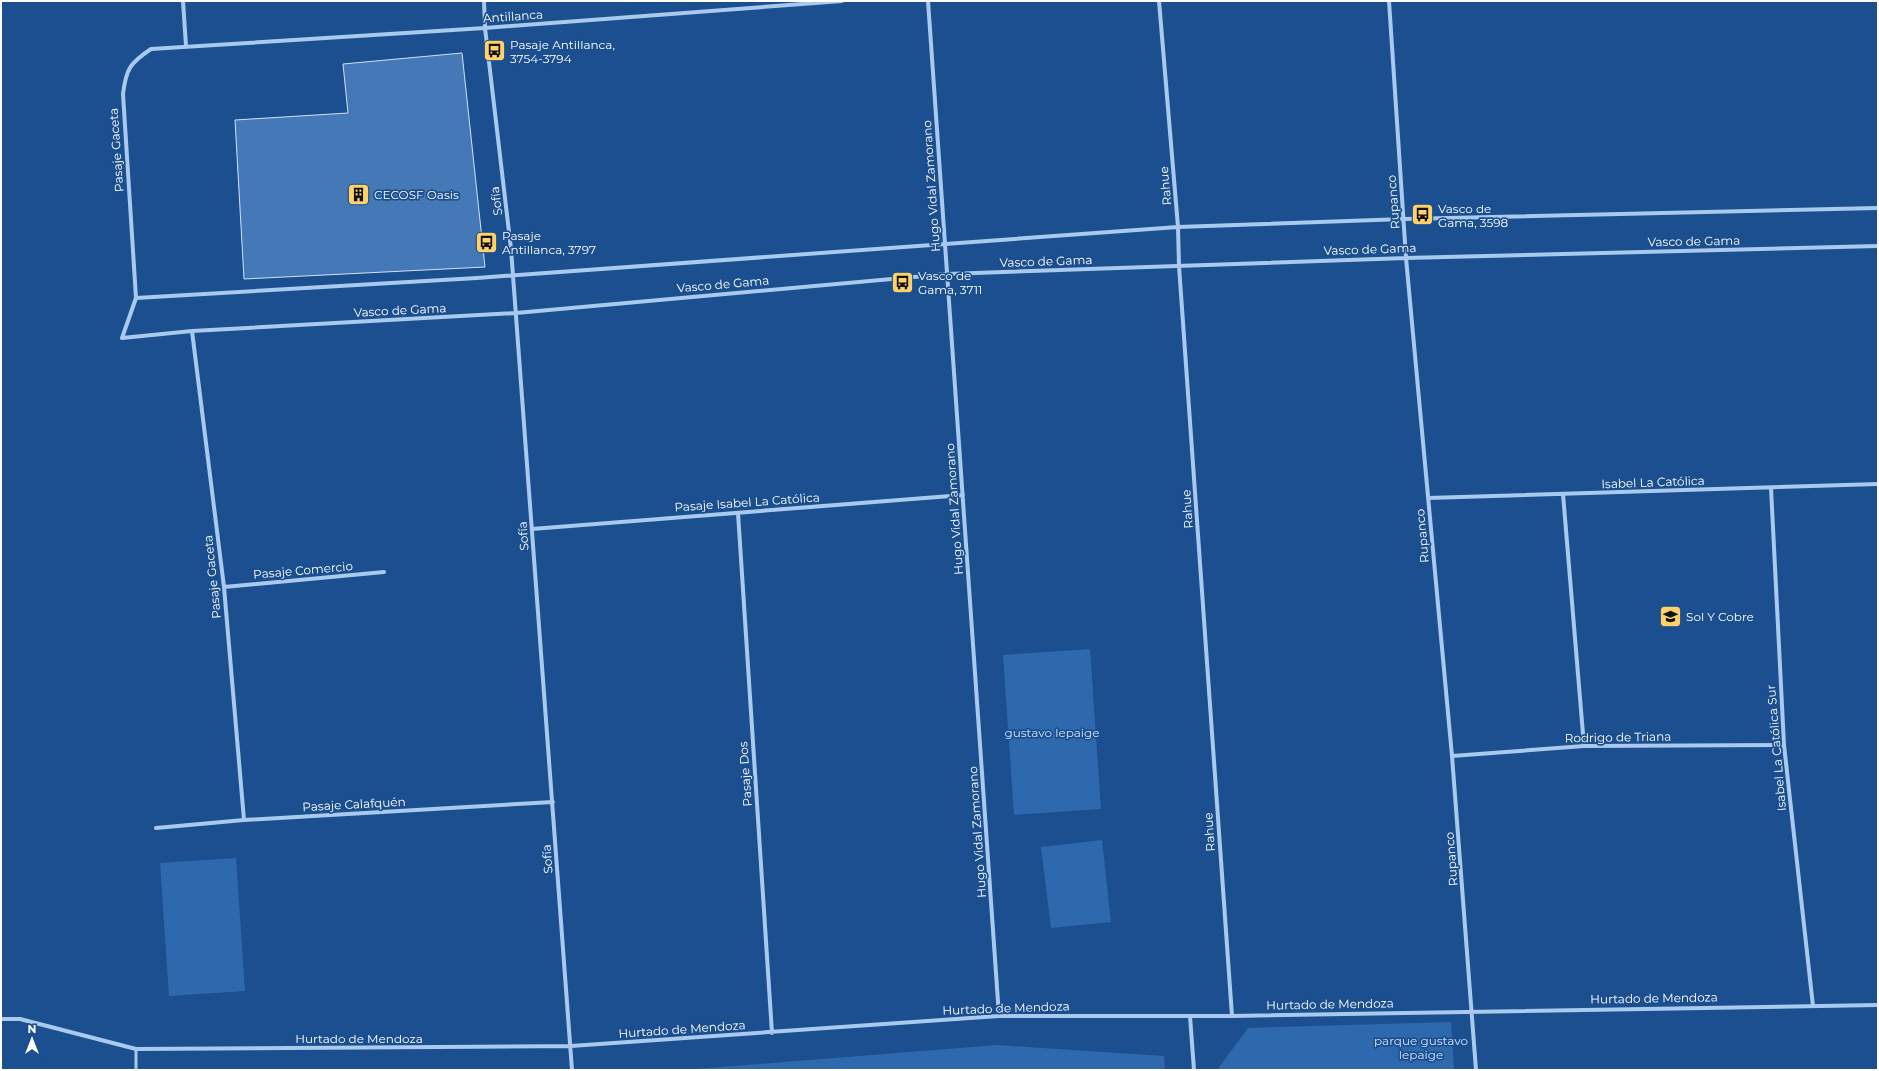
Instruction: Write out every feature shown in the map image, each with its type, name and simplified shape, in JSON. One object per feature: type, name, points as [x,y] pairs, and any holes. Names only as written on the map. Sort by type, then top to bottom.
[{"type":"street","points":[[183,1],[186,46]]},
{"type":"street","name":"Sofía","points":[[484,1],[485,28],[513,275],[572,1070]]},
{"type":"street","name":"Antillanca","points":[[186,46],[485,28],[842,1]]},
{"type":"street","name":"Hugo Vidal Zamorano","points":[[928,1],[1000,1016]]},
{"type":"street","name":"Rahue","points":[[1159,1],[1178,227],[1179,266],[1232,1016]]},
{"type":"street","name":"Rupanco","points":[[1389,1],[1406,258],[1452,756],[1476,1070]]},
{"type":"street","name":"Pasaje Gaceta","points":[[122,338],[136,298],[122,94],[126,74],[137,58],[151,49],[186,46]]},
{"type":"street","name":"Vasco de Gama","points":[[136,298],[513,275],[1178,227],[1404,219],[1878,208]]},
{"type":"street","name":"Vasco de Gama","points":[[122,338],[192,331],[516,313],[947,274],[1406,258],[1878,246]]},
{"type":"street","name":"Pasaje Gaceta","points":[[192,331],[224,588],[244,820]]},
{"type":"street","name":"Isabel La Católica","points":[[1428,498],[1878,484]]},
{"type":"street","name":"Isabel La Católica Sur","points":[[1771,488],[1784,745],[1813,1006]]},
{"type":"street","points":[[1563,494],[1584,746]]},
{"type":"street","name":"Pasaje Isabel La Católica","points":[[532,529],[963,495]]},
{"type":"street","name":"Pasaje Dos","points":[[738,512],[772,1033]]},
{"type":"street","name":"Pasaje Comercio","points":[[224,588],[384,572]]},
{"type":"street","name":"Rodrigo de Triana","points":[[1452,756],[1584,746],[1784,745]]},
{"type":"street","name":"Pasaje Calafquén","points":[[156,828],[244,820],[553,802]]},
{"type":"street","name":"Hurtado de Mendoza","points":[[1,1019],[20,1019],[136,1049],[571,1046],[1000,1016],[1232,1016],[1878,1005]]},
{"type":"street","points":[[1190,1016],[1194,1070]]},
{"type":"lane","points":[[136,1049],[136,1070]]},
{"type":"green space","name":"gustavo lepaige","points":[[1090,649],[1101,809],[1014,815],[1003,655]]},
{"type":"green space","points":[[1102,840],[1111,922],[1051,928],[1041,847]]},
{"type":"green space","points":[[236,858],[245,991],[169,996],[160,863]]},
{"type":"green space","name":"parque gustavo lepaige","points":[[1451,1022],[1454,1070],[1217,1070],[1248,1028]]},
{"type":"green space","points":[[997,1045],[1164,1056],[1165,1070],[682,1070]]},
{"type":"building","name":"CECOSF Oasis","points":[[462,53],[485,267],[244,279],[235,120],[348,113],[343,64]]},
{"type":"place","name":"Pasaje Antillanca, 3754-3794","points":[[495,51]]},
{"type":"place","name":"CECOSF Oasis","points":[[358,194]]},
{"type":"place","name":"Vasco de Gama, 3598","points":[[1422,215]]},
{"type":"place","name":"Pasaje Antillanca, 3797","points":[[486,242]]},
{"type":"place","name":"Vasco de Gama, 3711","points":[[902,282]]},
{"type":"place","name":"Sol Y Cobre","points":[[1671,616]]}]
